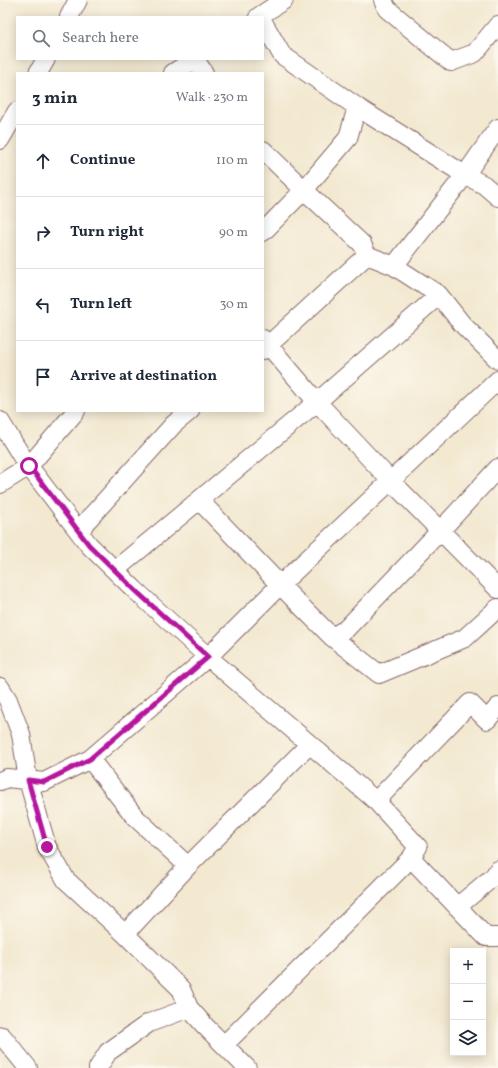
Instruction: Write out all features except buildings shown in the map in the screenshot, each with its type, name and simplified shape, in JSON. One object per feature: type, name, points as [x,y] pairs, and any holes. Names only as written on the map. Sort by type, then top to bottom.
[{"type":"street","points":[[70,16],[78,0]]},
{"type":"street","points":[[263,16],[284,0]]},
{"type":"street","points":[[383,0],[387,9],[451,62],[475,53],[498,25]]},
{"type":"street","points":[[264,25],[282,55],[357,107],[465,176],[484,185],[498,197]]},
{"type":"street","points":[[39,72],[45,60]]},
{"type":"street","points":[[175,72],[193,60]]},
{"type":"street","points":[[196,60],[203,72]]},
{"type":"street","points":[[264,231],[304,190],[348,138],[357,107]]},
{"type":"street","points":[[0,140],[16,114]]},
{"type":"street","points":[[394,266],[465,176],[498,128]]},
{"type":"street","points":[[264,151],[362,244],[367,254],[394,266],[439,295],[462,324],[498,360]]},
{"type":"street","points":[[367,254],[265,345],[391,481],[498,589]]},
{"type":"street","points":[[115,570],[317,402],[439,295]]},
{"type":"street","points":[[0,781],[7,778],[44,782],[90,759],[208,657],[280,585],[498,380]]},
{"type":"street","points":[[0,484],[29,466],[75,412]]},
{"type":"street","points":[[80,533],[85,523],[174,424],[189,412]]},
{"type":"street","points":[[0,421],[29,466],[89,545],[140,595],[208,657],[376,801],[418,847],[411,858],[224,1045]]},
{"type":"street","points":[[332,637],[346,629],[498,468]]},
{"type":"street","points":[[199,500],[332,637],[379,674],[465,638],[498,608]]},
{"type":"street","points":[[0,687],[8,700],[21,734],[28,780],[47,847],[66,880],[182,989],[189,1008],[247,1068]]},
{"type":"street","points":[[376,801],[470,703],[487,720],[498,706]]},
{"type":"street","points":[[125,934],[188,866],[310,744]]},
{"type":"street","points":[[90,759],[135,817],[188,866]]},
{"type":"street","points":[[411,858],[486,937],[498,937]]},
{"type":"street","points":[[457,907],[494,876],[498,870]]},
{"type":"street","points":[[98,1068],[108,1052],[149,1023],[189,1008]]},
{"type":"street","points":[[2,1036],[28,1068]]},
{"type":"route","points":[[29,466],[89,545],[135,590],[208,657],[90,759],[44,782],[28,780],[47,847]]}]
